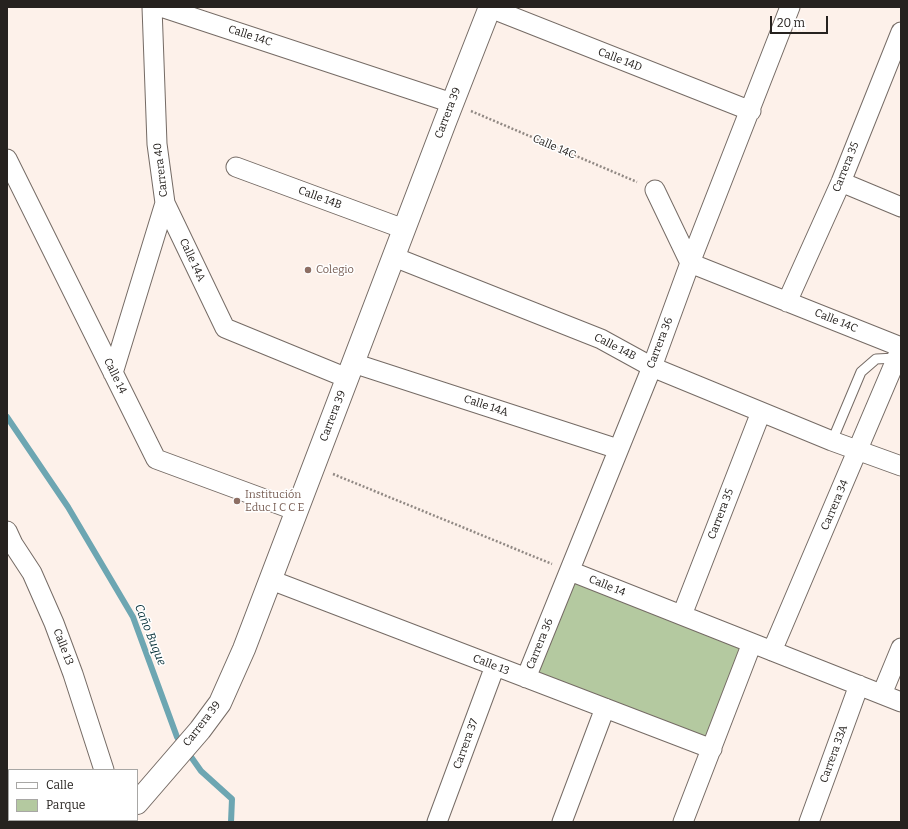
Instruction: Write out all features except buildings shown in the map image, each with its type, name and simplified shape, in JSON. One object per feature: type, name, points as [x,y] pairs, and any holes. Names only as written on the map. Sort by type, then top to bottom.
[{"type":"street","name":"Carrera 40","points":[[113,374],[165,203],[157,144],[152,7]]},
{"type":"street","name":"Calle 14C","points":[[161,7],[452,103]]},
{"type":"street","name":"Carrera 36","points":[[526,678],[652,367],[690,263],[751,111],[790,7]]},
{"type":"street","name":"Carrera 39","points":[[138,802],[200,730],[220,703],[244,649],[452,103],[490,8]]},
{"type":"street","name":"Calle 14D","points":[[490,8],[751,111]]},
{"type":"street","name":"Carrera 35","points":[[787,302],[841,182],[901,32]]},
{"type":"street","name":"Calle 14","points":[[7,159],[156,459],[297,511]]},
{"type":"street","name":"Calle 14B","points":[[236,168],[404,229]]},
{"type":"street","points":[[841,182],[901,207]]},
{"type":"street","points":[[655,190],[690,263]]},
{"type":"street","name":"Calle 14A","points":[[165,203],[225,328],[350,370],[618,449]]},
{"type":"street","name":"Calle 14B","points":[[394,257],[601,339],[652,367],[761,412],[832,441],[901,466]]},
{"type":"street","name":"Calle 14C","points":[[690,263],[787,302],[899,351]]},
{"type":"street","name":"Carrera 34","points":[[772,651],[899,351]]},
{"type":"street","name":"Carrera 35","points":[[682,615],[761,412]]},
{"type":"street","name":"Calle 13","points":[[7,531],[13,544],[32,573],[54,623],[73,674],[104,769]]},
{"type":"street","name":"Calle 14","points":[[570,571],[901,702]]},
{"type":"street","name":"Calle 13","points":[[271,580],[712,749]]},
{"type":"street","points":[[683,822],[752,643]]},
{"type":"street","points":[[882,694],[901,648]]},
{"type":"street","name":"Carrera 37","points":[[437,822],[495,666]]},
{"type":"street","name":"Carrera 33A","points":[[809,822],[859,685]]},
{"type":"street","points":[[562,822],[605,708]]},
{"type":"lane","points":[[832,441],[861,372],[876,359],[899,351]]},
{"type":"path","name":"Calle 14C","points":[[452,103],[655,190]]},
{"type":"path","points":[[314,466],[570,571]]},
{"type":"green space","points":[[570,571],[752,643],[712,749],[526,678]]},
{"type":"waterway","name":"Caño Buque","points":[[7,417],[68,507],[133,617],[177,737],[201,771],[232,799],[231,822]]},
{"type":"place","name":"Colegio","points":[[308,270]]},
{"type":"place","name":"Institución Educ I C C E","points":[[237,501]]}]
